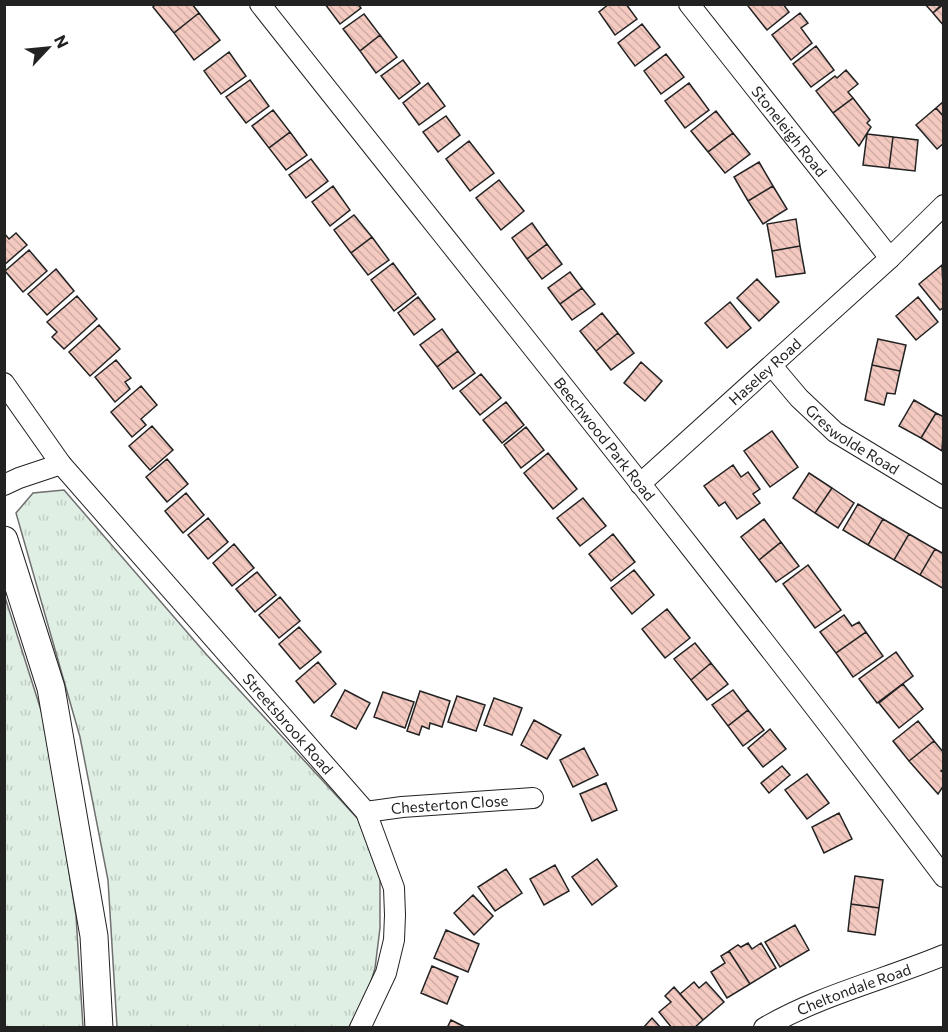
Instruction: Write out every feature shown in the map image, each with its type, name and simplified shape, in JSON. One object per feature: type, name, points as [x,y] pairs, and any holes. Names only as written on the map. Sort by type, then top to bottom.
[{"type":"main road","points":[[4,540],[51,688],[94,936],[99,1028]]},
{"type":"street","name":"Beechwood Park Road","points":[[260,4],[640,484],[944,877]]},
{"type":"street","name":"Stoneleigh Road","points":[[689,4],[890,258]]},
{"type":"street","name":"Haseley Road","points":[[640,484],[890,258],[944,205]]},
{"type":"street","name":"Greswolde Road","points":[[772,366],[799,398],[835,432],[944,498]]},
{"type":"street","name":"Streetsbrook Road","points":[[4,383],[61,464],[366,812],[394,888],[395,915],[394,940],[386,974],[360,1028]]},
{"type":"street","points":[[4,485],[61,464]]},
{"type":"street","name":"Chesterton Close","points":[[366,812],[402,807],[533,798]]},
{"type":"street","name":"Cheltondale Road","points":[[764,1028],[807,1005],[914,968],[944,955]]},
{"type":"green space","points":[[64,490],[206,654],[358,819],[380,879],[380,928],[375,968],[366,998],[349,1027],[117,1027],[108,880],[80,737],[16,513],[33,493]]},
{"type":"green space","points":[[4,594],[46,726],[76,916],[83,1027],[5,1027]]},
{"type":"building","points":[[156,4],[192,4],[199,13],[174,33],[153,7]]},
{"type":"building","points":[[325,4],[358,4],[361,8],[340,24]]},
{"type":"building","points":[[609,4],[626,4],[637,19],[615,35],[599,12]]},
{"type":"building","points":[[751,4],[783,4],[789,12],[767,30],[748,6]]},
{"type":"building","points":[[925,4],[942,4],[933,13]]},
{"type":"building","points":[[944,4],[944,26],[933,13]]},
{"type":"building","points":[[199,13],[220,40],[194,60],[174,33]]},
{"type":"building","points":[[800,13],[808,23],[801,28],[812,43],[791,60],[772,35]]},
{"type":"building","points":[[364,14],[380,35],[360,51],[343,29]]},
{"type":"building","points":[[642,24],[660,47],[635,66],[618,43]]},
{"type":"building","points":[[380,35],[397,57],[376,73],[360,51]]},
{"type":"building","points":[[816,46],[834,70],[811,87],[793,64]]},
{"type":"building","points":[[229,52],[246,76],[221,94],[204,71]]},
{"type":"building","points":[[666,54],[684,77],[661,94],[644,71]]},
{"type":"building","points":[[403,60],[420,83],[399,99],[381,76]]},
{"type":"building","points":[[846,70],[858,84],[848,92],[853,98],[833,113],[816,91]]},
{"type":"building","points":[[250,80],[269,106],[246,123],[226,97]]},
{"type":"building","points":[[428,83],[445,106],[419,125],[403,103]]},
{"type":"building","points":[[689,83],[709,110],[685,128],[665,101]]},
{"type":"building","points":[[853,98],[870,120],[867,123],[871,127],[859,146],[833,113]]},
{"type":"building","points":[[944,101],[944,117],[936,108]]},
{"type":"building","points":[[936,108],[944,117],[944,143],[937,149],[916,125]]},
{"type":"building","points":[[273,110],[290,132],[269,148],[252,126]]},
{"type":"building","points":[[716,111],[733,133],[708,152],[691,131]]},
{"type":"building","points":[[446,116],[460,135],[438,152],[423,132]]},
{"type":"building","points":[[290,132],[307,155],[286,170],[269,148]]},
{"type":"building","points":[[733,133],[750,154],[725,173],[708,152]]},
{"type":"building","points":[[867,134],[893,137],[889,168],[863,165]]},
{"type":"building","points":[[893,137],[918,140],[915,171],[889,168]]},
{"type":"building","points":[[469,141],[494,173],[470,191],[446,159]]},
{"type":"building","points":[[311,159],[328,181],[306,198],[289,175]]},
{"type":"building","points":[[759,162],[773,186],[748,201],[734,177]]},
{"type":"building","points":[[499,180],[524,211],[501,230],[476,198]]},
{"type":"building","points":[[333,186],[350,210],[330,226],[312,202]]},
{"type":"building","points":[[773,186],[787,209],[763,224],[748,201]]},
{"type":"building","points":[[354,215],[372,237],[351,253],[334,230]]},
{"type":"building","points":[[796,219],[800,246],[772,251],[767,224]]},
{"type":"building","points":[[532,223],[547,244],[527,259],[512,238]]},
{"type":"building","points":[[4,233],[9,239],[16,233],[27,245],[4,265]]},
{"type":"building","points":[[372,237],[389,260],[368,275],[351,253]]},
{"type":"building","points":[[547,244],[562,264],[542,279],[527,259]]},
{"type":"building","points":[[800,246],[805,273],[776,277],[772,251]]},
{"type":"building","points":[[29,250],[47,271],[23,292],[5,271]]},
{"type":"building","points":[[393,263],[416,294],[394,311],[371,280]]},
{"type":"building","points":[[942,265],[944,307],[940,310],[919,284]]},
{"type":"building","points":[[56,269],[74,291],[47,315],[28,294]]},
{"type":"building","points":[[570,272],[582,288],[560,304],[548,288]]},
{"type":"building","points":[[757,279],[779,302],[759,321],[737,298]]},
{"type":"building","points":[[582,288],[595,304],[572,320],[560,304]]},
{"type":"building","points":[[77,296],[97,319],[64,349],[52,337],[57,332],[47,322]]},
{"type":"building","points":[[418,297],[435,319],[414,335],[398,313]]},
{"type":"building","points":[[918,297],[938,322],[916,340],[896,316]]},
{"type":"building","points":[[730,302],[751,328],[727,348],[705,323]]},
{"type":"building","points":[[602,313],[618,333],[596,351],[580,331]]},
{"type":"building","points":[[99,325],[120,349],[90,376],[69,352]]},
{"type":"building","points":[[442,329],[458,351],[437,367],[420,345]]},
{"type":"building","points":[[618,333],[634,353],[611,370],[596,351]]},
{"type":"building","points":[[878,339],[906,345],[900,371],[872,365]]},
{"type":"building","points":[[458,351],[475,373],[453,389],[437,367]]},
{"type":"building","points":[[116,360],[131,378],[125,382],[130,389],[115,402],[95,377]]},
{"type":"building","points":[[641,362],[662,381],[645,401],[624,383]]},
{"type":"building","points":[[872,365],[900,371],[895,394],[887,393],[884,405],[865,400]]},
{"type":"building","points":[[481,374],[501,398],[480,415],[460,391]]},
{"type":"building","points":[[141,386],[157,405],[141,419],[146,425],[132,437],[111,412]]},
{"type":"building","points":[[914,400],[936,413],[921,438],[899,426]]},
{"type":"building","points":[[506,402],[524,425],[502,443],[483,420]]},
{"type":"building","points":[[936,413],[944,417],[942,451],[921,438]]},
{"type":"building","points":[[152,426],[173,450],[150,470],[129,446]]},
{"type":"building","points":[[526,427],[544,450],[521,468],[504,445]]},
{"type":"building","points":[[772,431],[798,467],[770,487],[744,451]]},
{"type":"building","points":[[548,453],[577,489],[553,509],[524,473]]},
{"type":"building","points":[[167,459],[188,484],[167,502],[146,477]]},
{"type":"building","points":[[733,465],[741,477],[748,472],[760,489],[753,494],[760,503],[737,519],[725,502],[719,506],[704,486]]},
{"type":"building","points":[[809,473],[832,488],[815,513],[793,498]]},
{"type":"building","points":[[832,488],[854,503],[838,528],[815,513]]},
{"type":"building","points":[[186,493],[204,515],[183,533],[165,511]]},
{"type":"building","points":[[583,498],[606,526],[580,546],[557,518]]},
{"type":"building","points":[[858,504],[883,519],[868,545],[843,530]]},
{"type":"building","points":[[208,518],[228,542],[208,559],[188,535]]},
{"type":"building","points":[[764,519],[781,542],[759,560],[741,537]]},
{"type":"building","points":[[883,519],[909,534],[894,560],[868,545]]},
{"type":"building","points":[[613,534],[635,562],[611,581],[589,554]]},
{"type":"building","points":[[909,534],[935,549],[920,575],[894,560]]},
{"type":"building","points":[[781,542],[799,566],[776,582],[759,560]]},
{"type":"building","points":[[234,544],[254,568],[232,586],[213,563]]},
{"type":"building","points":[[935,549],[944,554],[944,589],[920,575]]},
{"type":"building","points":[[808,565],[841,610],[815,628],[783,584]]},
{"type":"building","points":[[634,570],[654,595],[632,614],[611,588]]},
{"type":"building","points":[[257,572],[276,595],[255,612],[236,589]]},
{"type":"building","points":[[280,597],[300,621],[279,638],[259,615]]},
{"type":"building","points":[[667,609],[690,638],[665,658],[642,629]]},
{"type":"building","points":[[844,615],[852,626],[859,622],[866,632],[836,653],[820,632]]},
{"type":"building","points":[[299,627],[321,652],[300,669],[279,644]]},
{"type":"building","points":[[866,632],[883,656],[853,677],[836,653]]},
{"type":"building","points":[[695,643],[711,663],[691,680],[674,659]]},
{"type":"building","points":[[896,652],[913,676],[877,703],[859,679]]},
{"type":"building","points":[[318,662],[336,684],[314,703],[296,681]]},
{"type":"building","points":[[711,663],[728,684],[707,700],[691,680]]},
{"type":"building","points":[[903,684],[923,709],[899,728],[879,703]]},
{"type":"building","points":[[345,690],[370,703],[356,729],[331,716]]},
{"type":"building","points":[[733,690],[748,710],[728,726],[712,705]]},
{"type":"building","points":[[420,691],[450,701],[442,727],[430,723],[429,729],[422,726],[419,735],[407,731]]},
{"type":"building","points":[[383,692],[414,702],[405,728],[374,717]]},
{"type":"building","points":[[457,696],[485,705],[476,731],[448,722]]},
{"type":"building","points":[[494,698],[522,708],[512,735],[484,725]]},
{"type":"building","points":[[748,710],[764,730],[743,746],[728,726]]},
{"type":"building","points":[[534,720],[561,735],[547,759],[521,745]]},
{"type":"building","points":[[918,721],[934,741],[909,761],[893,741]]},
{"type":"building","points":[[770,729],[786,749],[763,767],[748,748]]},
{"type":"building","points":[[934,741],[944,753],[944,769],[941,771],[944,773],[944,785],[938,794],[909,761]]},
{"type":"building","points":[[584,748],[598,775],[573,787],[560,760]]},
{"type":"building","points":[[782,766],[790,775],[769,793],[761,783]]},
{"type":"building","points":[[807,774],[829,803],[807,819],[785,790]]},
{"type":"building","points":[[606,783],[617,810],[592,821],[580,794]]},
{"type":"building","points":[[839,813],[852,839],[824,853],[812,827]]},
{"type":"building","points":[[597,859],[617,886],[592,905],[572,877]]},
{"type":"building","points":[[555,865],[569,891],[544,905],[530,879]]},
{"type":"building","points":[[506,869],[522,893],[495,911],[478,887]]},
{"type":"building","points":[[855,876],[883,880],[879,908],[851,904]]},
{"type":"building","points":[[473,895],[493,916],[474,935],[454,913]]},
{"type":"building","points":[[851,904],[879,908],[875,935],[848,931]]},
{"type":"building","points":[[795,925],[809,950],[780,967],[765,942]]},
{"type":"building","points":[[446,930],[479,944],[468,972],[434,958]]},
{"type":"building","points":[[748,943],[752,949],[761,943],[776,968],[750,984],[729,951],[738,945],[741,947]]},
{"type":"building","points":[[729,951],[750,984],[727,998],[711,972],[725,963],[721,956]]},
{"type":"building","points":[[432,966],[458,977],[447,1004],[421,993]]},
{"type":"building","points":[[694,982],[699,988],[706,982],[724,1002],[703,1020],[680,994]]},
{"type":"building","points":[[674,987],[703,1020],[694,1028],[672,1028],[659,1012],[671,1002],[665,996]]},
{"type":"building","points":[[652,1018],[661,1028],[643,1028]]},
{"type":"building","points":[[451,1020],[467,1028],[447,1028]]}]
